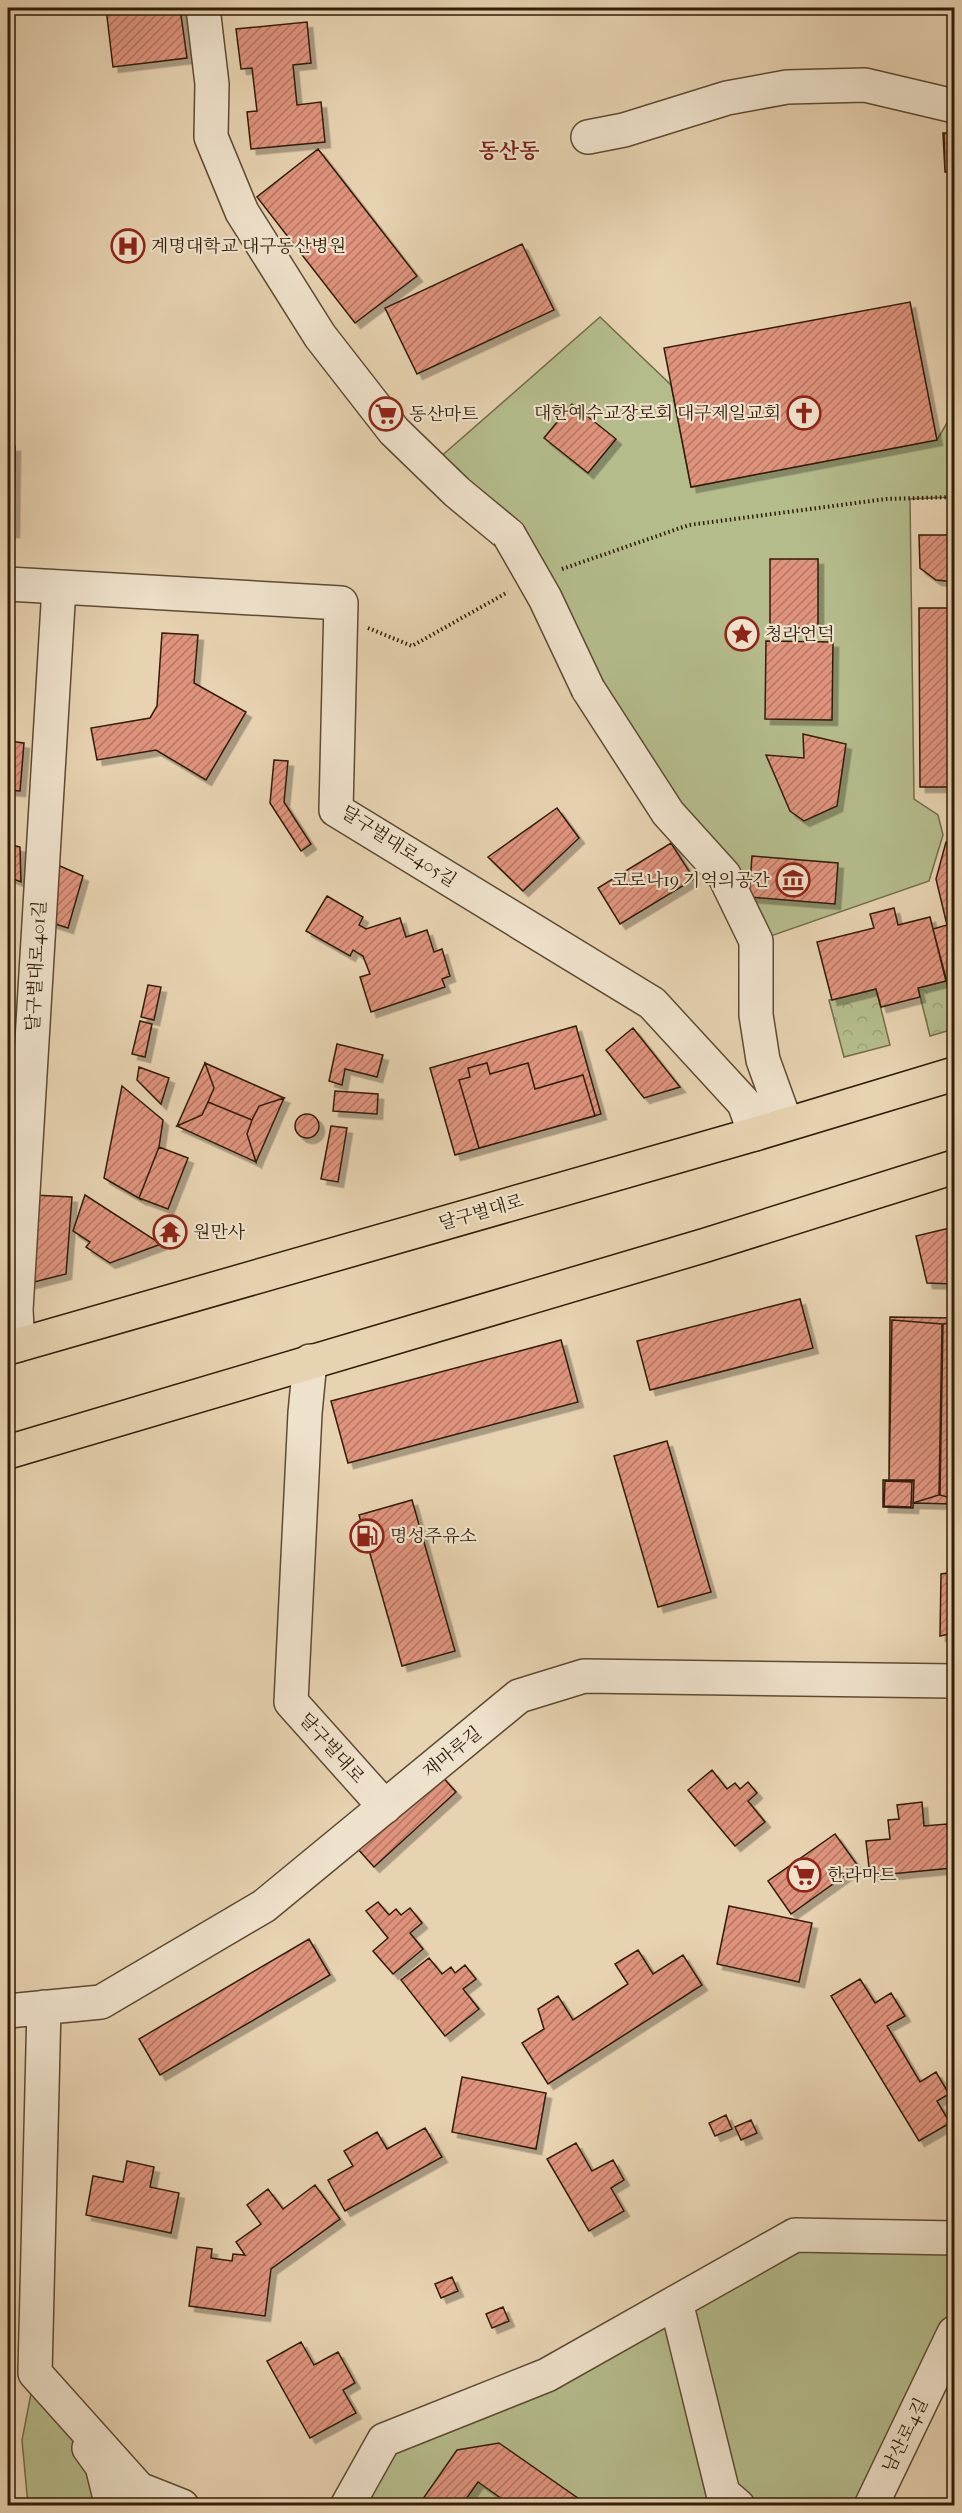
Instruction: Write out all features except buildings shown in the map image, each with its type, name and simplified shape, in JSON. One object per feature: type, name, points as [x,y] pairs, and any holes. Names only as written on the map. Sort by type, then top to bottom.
[{"type":"main road","name":"달구벌대로","points":[[13,1347],[754,1134],[954,1074]]},
{"type":"main road","points":[[8,1452],[706,1245],[954,1167]]},
{"type":"street","points":[[202,8],[212,84],[211,137],[242,212],[320,336],[394,431],[457,492],[509,535],[545,598],[588,689],[668,813],[724,875],[756,940],[756,1016],[762,1060],[786,1124]]},
{"type":"street","points":[[588,137],[624,130],[727,98],[787,87],[865,85],[954,106]]},
{"type":"street","points":[[8,584],[341,603],[341,617]]},
{"type":"street","name":"달구벌대로401길","points":[[13,1347],[59,587]]},
{"type":"street","name":"달구벌대로405길","points":[[341,617],[336,810],[652,1003],[744,1103],[754,1134]]},
{"type":"street","name":"달구벌대로","points":[[310,1361],[305,1413],[291,1702],[385,1807]]},
{"type":"street","name":"재마루길","points":[[8,2011],[101,2002],[254,1912],[519,1696],[584,1676],[954,1681]]},
{"type":"street","points":[[44,2007],[35,2373],[53,2393],[56,2421],[99,2453],[139,2489],[182,2505]]},
{"type":"street","points":[[347,2505],[384,2440],[547,2375],[795,2235],[954,2238]]},
{"type":"street","points":[[676,2302],[723,2493],[738,2505]]},
{"type":"street","name":"남산로4길","points":[[871,2505],[954,2333]]},
{"type":"street","points":[[99,2453],[112,2505]]},
{"type":"path","points":[[556,571],[690,525],[886,499],[954,497]]},
{"type":"path","points":[[341,617],[412,646],[514,588]]},
{"type":"green space","points":[[600,317],[671,385],[691,487],[937,440],[954,411],[954,497],[910,499],[914,799],[938,815],[943,835],[929,881],[756,941],[509,535],[430,466]]},
{"type":"green space","points":[[946,981],[954,1011],[954,1029],[930,1036],[918,988]]},
{"type":"green space","points":[[876,989],[890,1045],[844,1057],[829,1000]]},
{"type":"green space","points":[[795,2235],[954,2238],[954,2333],[871,2505],[341,2506],[384,2440]]},
{"type":"green space","points":[[35,2373],[182,2505],[28,2505],[22,2440]]},
{"type":"place","name":"계명대학교 대구동산병원","points":[[128,246]]},
{"type":"place","name":"대한예수교장로회 대구제일교회","points":[[804,413]]},
{"type":"place","name":"동산마트","points":[[386,414]]},
{"type":"place","name":"청라언덕","points":[[742,634]]},
{"type":"place","name":"코로나19 기억의공간","points":[[793,880]]},
{"type":"place","name":"원만사","points":[[170,1232]]},
{"type":"place","name":"명성주유소","points":[[367,1536]]},
{"type":"place","name":"한라마트","points":[[804,1875]]},
{"type":"district","name":"동산동","points":[[509,151]]}]
